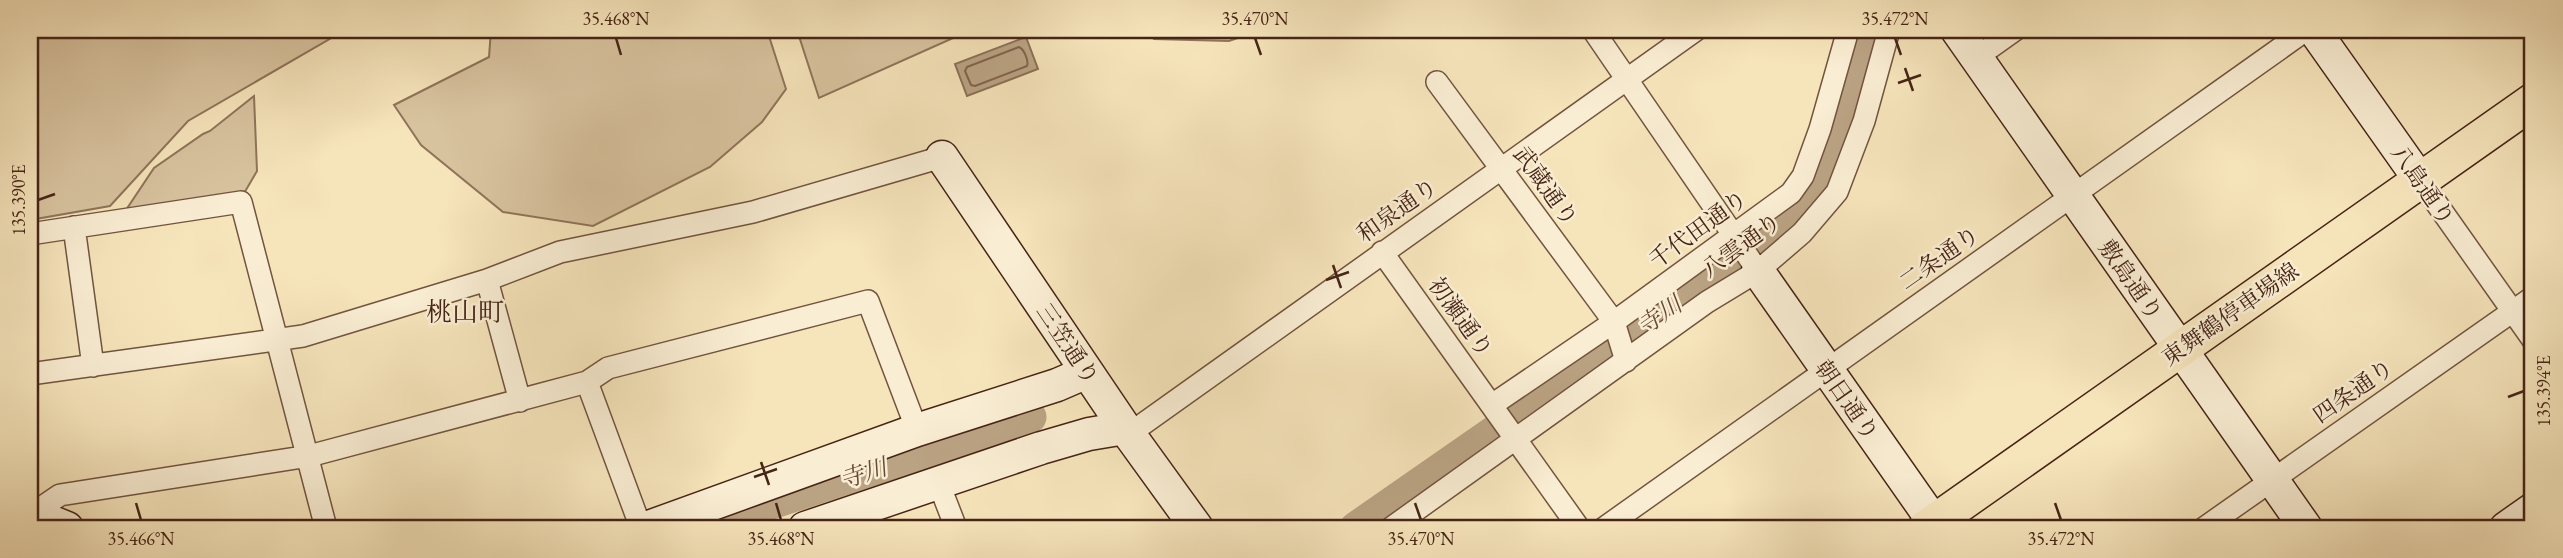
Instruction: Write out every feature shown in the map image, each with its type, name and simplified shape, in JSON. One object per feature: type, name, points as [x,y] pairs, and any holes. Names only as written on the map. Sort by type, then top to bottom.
[{"type":"main road","name":"東舞鶴停車場線","points":[[1933,526],[2533,101]]},
{"type":"street","points":[[1593,30],[1755,267]]},
{"type":"street","name":"和泉通り","points":[[1127,431],[1696,30]]},
{"type":"street","name":"千代田通り","points":[[1494,409],[1737,241],[1791,193],[1803,176],[1820,129],[1848,30]]},
{"type":"street","name":"八雲通り","points":[[1391,528],[1513,436],[1802,233],[1837,192],[1864,121],[1889,30]]},
{"type":"street","name":"敷島通り","points":[[1957,30],[2306,528]]},
{"type":"street","points":[[1977,57],[2015,30]]},
{"type":"street","name":"二条通り","points":[[1604,528],[2306,30]]},
{"type":"street","name":"八島通り","points":[[2314,30],[2533,340]]},
{"type":"street","name":"武蔵通り","points":[[1437,82],[1615,326]]},
{"type":"street","points":[[30,373],[303,336],[487,280],[560,252],[753,212],[942,157]]},
{"type":"street","name":"三笠通り","points":[[942,157],[1127,431],[1196,528]]},
{"type":"street","points":[[30,234],[241,202],[326,528]]},
{"type":"street","points":[[74,227],[93,366]]},
{"type":"street","name":"初瀬通り","points":[[1382,252],[1513,436]]},
{"type":"street","name":"朝日通り","points":[[1755,267],[1933,526]]},
{"type":"street","points":[[487,280],[520,401]]},
{"type":"street","name":"四条通り","points":[[2204,528],[2533,296]]},
{"type":"street","points":[[31,513],[60,495],[309,456],[587,382],[608,368],[868,300],[917,430]]},
{"type":"street","points":[[1615,326],[1625,357]]},
{"type":"street","points":[[646,528],[917,430],[1057,385],[1087,372]]},
{"type":"street","points":[[587,382],[641,528]]},
{"type":"street","points":[[805,528],[1089,434],[1127,431]]},
{"type":"street","points":[[1513,436],[1579,528]]},
{"type":"street","points":[[939,484],[956,528]]},
{"type":"street","points":[[2506,528],[2533,509]]},
{"type":"street","points":[[31,513],[67,528]]},
{"type":"shaded area","points":[[30,30],[337,30],[333,37],[188,121],[110,206],[30,220]]},
{"type":"shaded area","points":[[491,30],[767,30],[786,89],[762,122],[710,167],[593,226],[503,212],[421,145],[394,105],[489,57]]},
{"type":"shaded area","points":[[797,30],[971,30],[819,98]]},
{"type":"shaded area","points":[[1144,30],[1261,30],[1229,41],[1154,39]]},
{"type":"shaded area","points":[[254,96],[257,171],[243,195],[124,213],[154,168],[210,131]]},
{"type":"water","points":[[1026,37],[1038,69],[967,96],[955,64]]},
{"type":"waterway","name":"寺川","points":[[1356,528],[1733,266],[1746,253],[1797,218],[1818,184],[1842,128],[1867,30]]},
{"type":"waterway","name":"寺川","points":[[696,528],[1030,417]]},
{"type":"district","name":"桃山町","points":[[465,312]]}]
